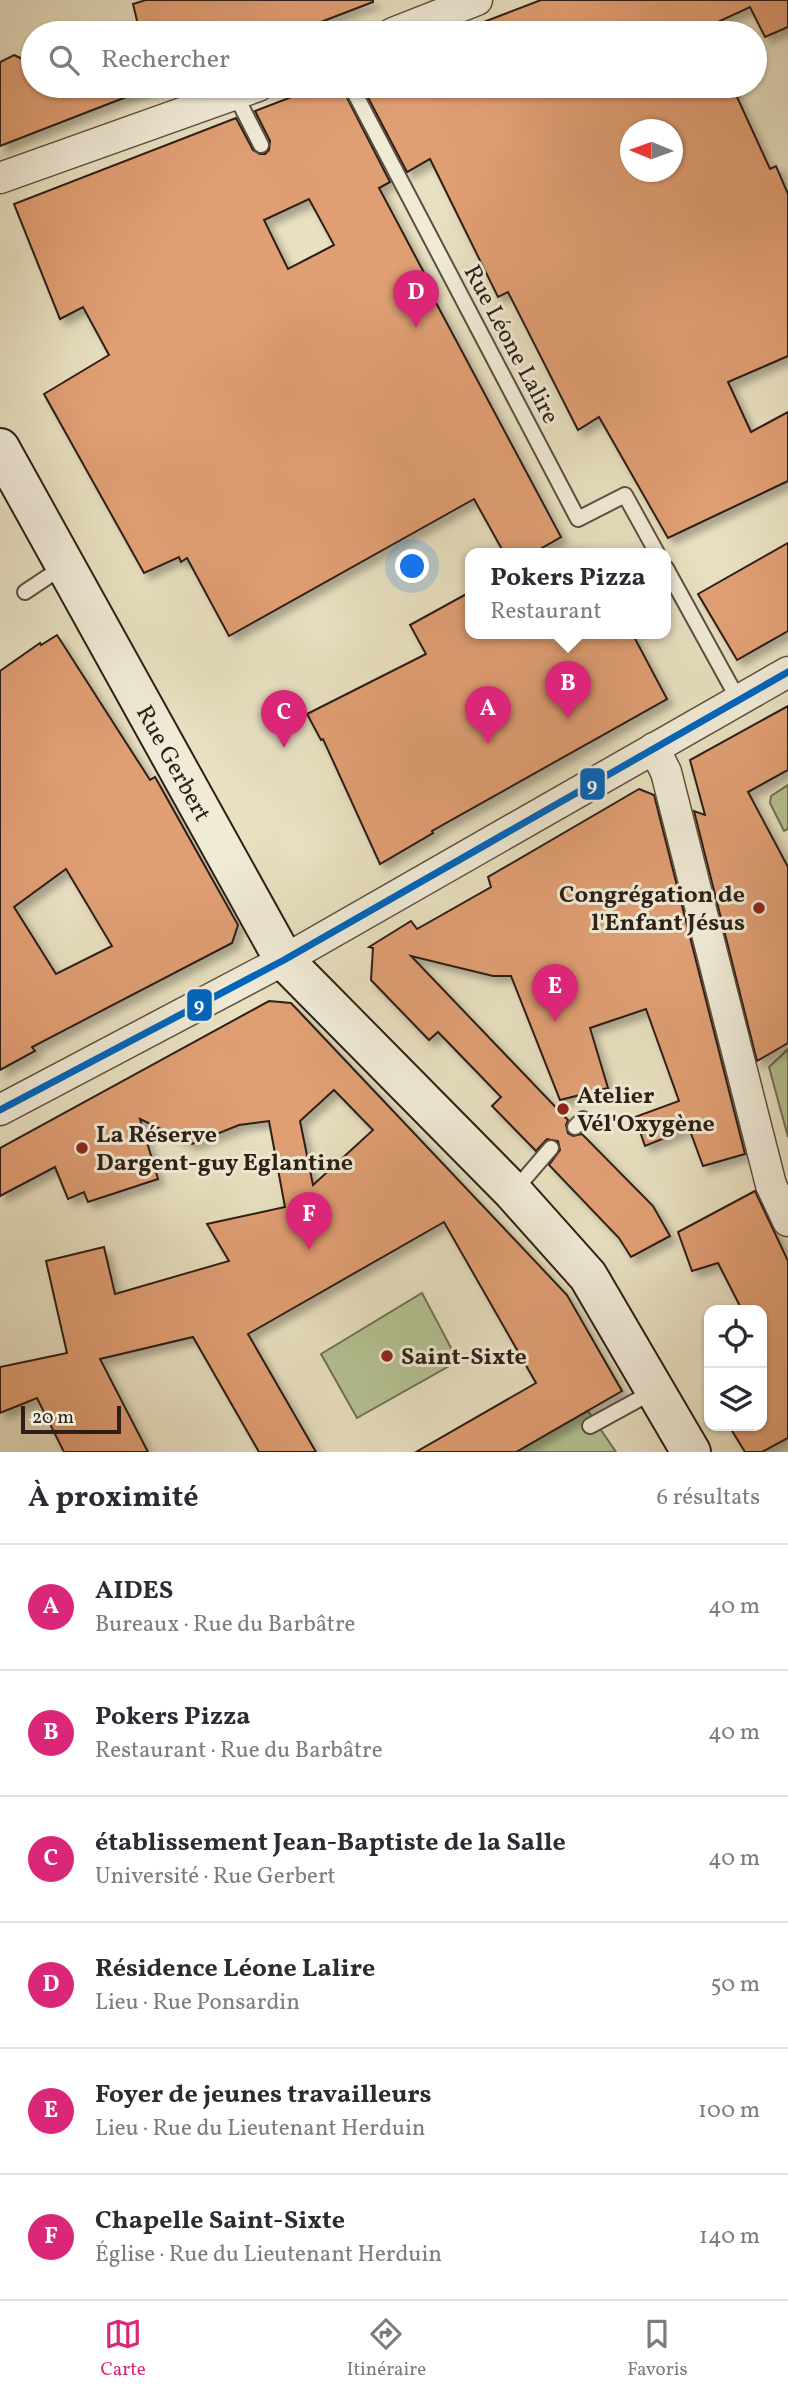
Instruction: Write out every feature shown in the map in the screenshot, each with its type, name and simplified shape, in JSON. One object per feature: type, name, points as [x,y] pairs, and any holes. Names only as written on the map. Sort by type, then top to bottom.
[{"type":"street","points":[[424,21],[477,0]]},
{"type":"street","points":[[0,178],[225,98]]},
{"type":"street","name":"Rue Gerbert","points":[[0,448],[284,960],[513,1192],[588,1276],[691,1452]]},
{"type":"street","points":[[0,1110],[284,960],[788,672]]},
{"type":"street","points":[[654,748],[666,772],[771,1185],[788,1221]]},
{"type":"lane","points":[[249,98],[261,145]]},
{"type":"lane","name":"Rue Léone Lalire","points":[[357,98],[578,519],[625,495],[654,548]]},
{"type":"lane","points":[[25,592],[65,566]]},
{"type":"lane","points":[[671,577],[737,699]]},
{"type":"lane","points":[[513,1192],[551,1148]]},
{"type":"lane","points":[[590,1426],[655,1390]]},
{"type":"green space","points":[[788,785],[788,829],[784,831],[770,803],[771,796]]},
{"type":"green space","points":[[788,1049],[788,1137],[769,1067]]},
{"type":"green space","points":[[422,1293],[458,1361],[357,1418],[321,1354]]},
{"type":"green space","points":[[588,1411],[616,1452],[516,1452]]},
{"type":"building","points":[[146,0],[373,0],[323,21],[137,21],[133,4]]},
{"type":"building","points":[[541,0],[788,0],[788,27],[767,36],[767,21],[757,21],[750,7],[720,21],[486,21]]},
{"type":"building","points":[[14,55],[21,58],[21,98],[124,98],[0,146],[0,62]]},
{"type":"building","points":[[289,98],[347,98],[390,182],[379,188],[429,282],[426,284],[561,537],[542,548],[501,548],[474,499],[229,636],[187,558],[181,562],[179,557],[144,573],[44,394],[109,355],[83,307],[60,319],[14,204],[236,118],[253,150],[265,154],[269,150],[270,141],[255,111]],"holes":[[[309,199],[334,245],[288,269],[264,220]]]},
{"type":"building","points":[[368,98],[737,98],[770,169],[776,166],[788,194],[788,356],[728,382],[751,432],[788,412],[788,481],[668,538],[599,417],[578,430],[508,292],[498,297],[430,159],[407,172]]},
{"type":"building","points":[[788,543],[788,631],[737,660],[698,594]]},
{"type":"building","points":[[465,595],[465,639],[635,639],[667,699],[432,831],[433,833],[380,864],[323,739],[321,740],[307,714],[426,654],[410,625]]},
{"type":"building","points":[[57,635],[150,780],[155,777],[238,925],[232,943],[32,1047],[35,1051],[0,1070],[0,671],[40,643],[41,645]],"holes":[[[66,869],[112,946],[56,974],[14,907]]]},
{"type":"building","name":"Congrégation de l'Enfant Jésus","points":[[788,706],[788,770],[748,792],[788,867],[788,1043],[757,1061],[694,811],[705,815],[690,760]]},
{"type":"building","points":[[639,789],[654,795],[745,1154],[703,1166],[689,1128],[645,1146],[635,1117],[679,1101],[646,1009],[590,1028],[608,1088],[560,1100],[511,976],[493,976],[411,956],[568,1120],[568,1133],[573,1136],[582,1134],[653,1206],[670,1236],[631,1257],[619,1238],[549,1165],[560,1150],[558,1141],[547,1139],[536,1151],[492,1106],[501,1097],[438,1032],[429,1040],[371,980],[373,948],[369,947],[411,921],[417,929],[491,887],[488,877]]},
{"type":"building","points":[[269,1001],[291,1003],[567,1295],[622,1391],[516,1452],[416,1452],[536,1383],[444,1222],[248,1334],[316,1452],[259,1452],[193,1337],[100,1359],[148,1452],[64,1452],[37,1398],[0,1413],[0,1367],[67,1353],[46,1261],[104,1247],[115,1294],[229,1261],[207,1224],[285,1207],[269,1121],[239,1125],[192,1144],[140,1119],[158,1179],[88,1202],[84,1192],[68,1199],[55,1167],[0,1196],[0,1148]],"holes":[[[334,1090],[373,1130],[313,1185],[300,1121]]]},
{"type":"building","points":[[755,1191],[788,1261],[788,1438],[762,1452],[745,1452],[732,1431],[767,1431],[767,1305],[739,1305],[718,1263],[692,1271],[678,1232]]},
{"type":"transit line","name":"9","points":[[0,1110],[284,960],[788,672]]},
{"type":"place","name":"Résidence Léone Lalire","points":[[416,328]]},
{"type":"place","name":"Pokers Pizza","points":[[568,719]]},
{"type":"place","name":"AIDES","points":[[488,744]]},
{"type":"place","name":"établissement Jean-Baptiste de la Salle","points":[[284,748]]},
{"type":"place","name":"Congrégation de l'Enfant Jésus","points":[[759,908]]},
{"type":"place","name":"Foyer de jeunes travailleurs","points":[[555,1022]]},
{"type":"place","name":"Atelier Vél'Oxygène","points":[[563,1109]]},
{"type":"place","name":"La Réserve Dargent-guy Eglantine","points":[[82,1148]]},
{"type":"place","name":"Chapelle Saint-Sixte","points":[[309,1250]]},
{"type":"place","name":"Saint-Sixte","points":[[387,1356]]}]
